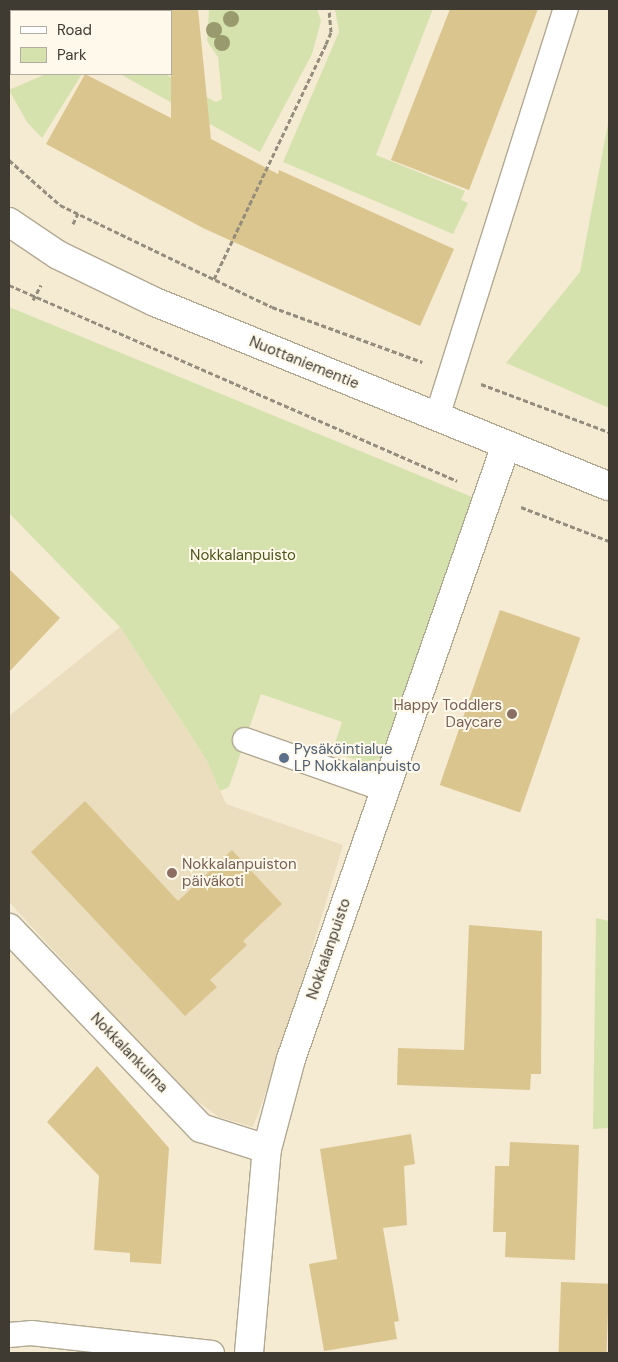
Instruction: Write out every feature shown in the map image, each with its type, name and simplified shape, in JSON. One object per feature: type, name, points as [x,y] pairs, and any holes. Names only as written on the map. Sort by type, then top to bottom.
[{"type":"street","name":"Nuottaniementie","points":[[11,228],[58,255],[155,302],[609,486]]},
{"type":"street","name":"Nokkalanpuisto","points":[[249,1353],[267,1149],[291,1060],[487,494],[506,445]]},
{"type":"street","name":"Nokkalankulma","points":[[9,928],[201,1128],[267,1149]]},
{"type":"lane","points":[[436,417],[448,372],[566,9]]},
{"type":"lane","points":[[245,740],[384,789]]},
{"type":"lane","points":[[9,1335],[31,1333],[212,1353]]},
{"type":"path","points":[[214,278],[326,44],[331,32],[329,9]]},
{"type":"path","points":[[9,160],[60,205],[272,307],[609,432]]},
{"type":"path","points":[[9,285],[487,494],[609,541]]},
{"type":"shaded area","name":"Nokkalanpuiston päiväkoti","points":[[120,627],[206,759],[226,804],[343,845],[283,1046],[253,1127],[219,1117],[182,1090],[9,902],[9,716]]},
{"type":"green space","points":[[209,9],[317,9],[321,21],[312,54],[260,152],[122,75],[167,75],[216,102],[222,99],[218,57],[207,41]]},
{"type":"green space","points":[[335,9],[433,9],[376,155],[465,191],[461,200],[468,203],[453,234],[283,162],[339,32]]},
{"type":"green space","points":[[44,75],[81,75],[42,138],[27,122],[9,90]]},
{"type":"green space","points":[[609,118],[609,408],[506,363],[580,272]]},
{"type":"green space","name":"Nokkalanpuisto","points":[[9,307],[477,499],[384,758],[363,762],[332,752],[342,722],[261,694],[229,787],[220,791],[206,759],[120,627],[9,513]]},
{"type":"green space","points":[[596,918],[609,921],[609,1128],[593,1129]]},
{"type":"building","points":[[198,9],[211,139],[278,174],[279,170],[454,249],[420,326],[203,228],[46,144],[84,75],[171,118],[171,10]]},
{"type":"building","points":[[450,9],[538,9],[469,190],[391,160]]},
{"type":"building","points":[[9,569],[60,618],[9,672]]},
{"type":"building","points":[[500,610],[580,638],[520,813],[440,785]]},
{"type":"building","points":[[85,801],[178,901],[232,850],[282,904],[243,941],[247,945],[210,980],[217,987],[185,1016],[31,852]]},
{"type":"building","points":[[469,925],[542,931],[541,1074],[531,1074],[530,1090],[397,1085],[398,1048],[464,1050]]},
{"type":"building","points":[[97,1066],[169,1148],[161,1264],[130,1262],[130,1253],[94,1250],[99,1176],[47,1122]]},
{"type":"building","points":[[411,1134],[415,1164],[404,1166],[407,1225],[383,1228],[399,1321],[394,1322],[397,1339],[324,1351],[309,1264],[337,1259],[320,1149]]},
{"type":"building","points":[[510,1142],[579,1145],[575,1260],[505,1257],[506,1232],[493,1232],[495,1166],[509,1166]]},
{"type":"building","points":[[561,1282],[609,1284],[607,1353],[559,1353]]},
{"type":"place","name":"Happy Toddlers Daycare","points":[[512,714]]},
{"type":"place","name":"Pysäköintialue LP Nokkalanpuisto","points":[[284,758]]},
{"type":"place","name":"Nokkalanpuiston päiväkoti","points":[[172,873]]}]
